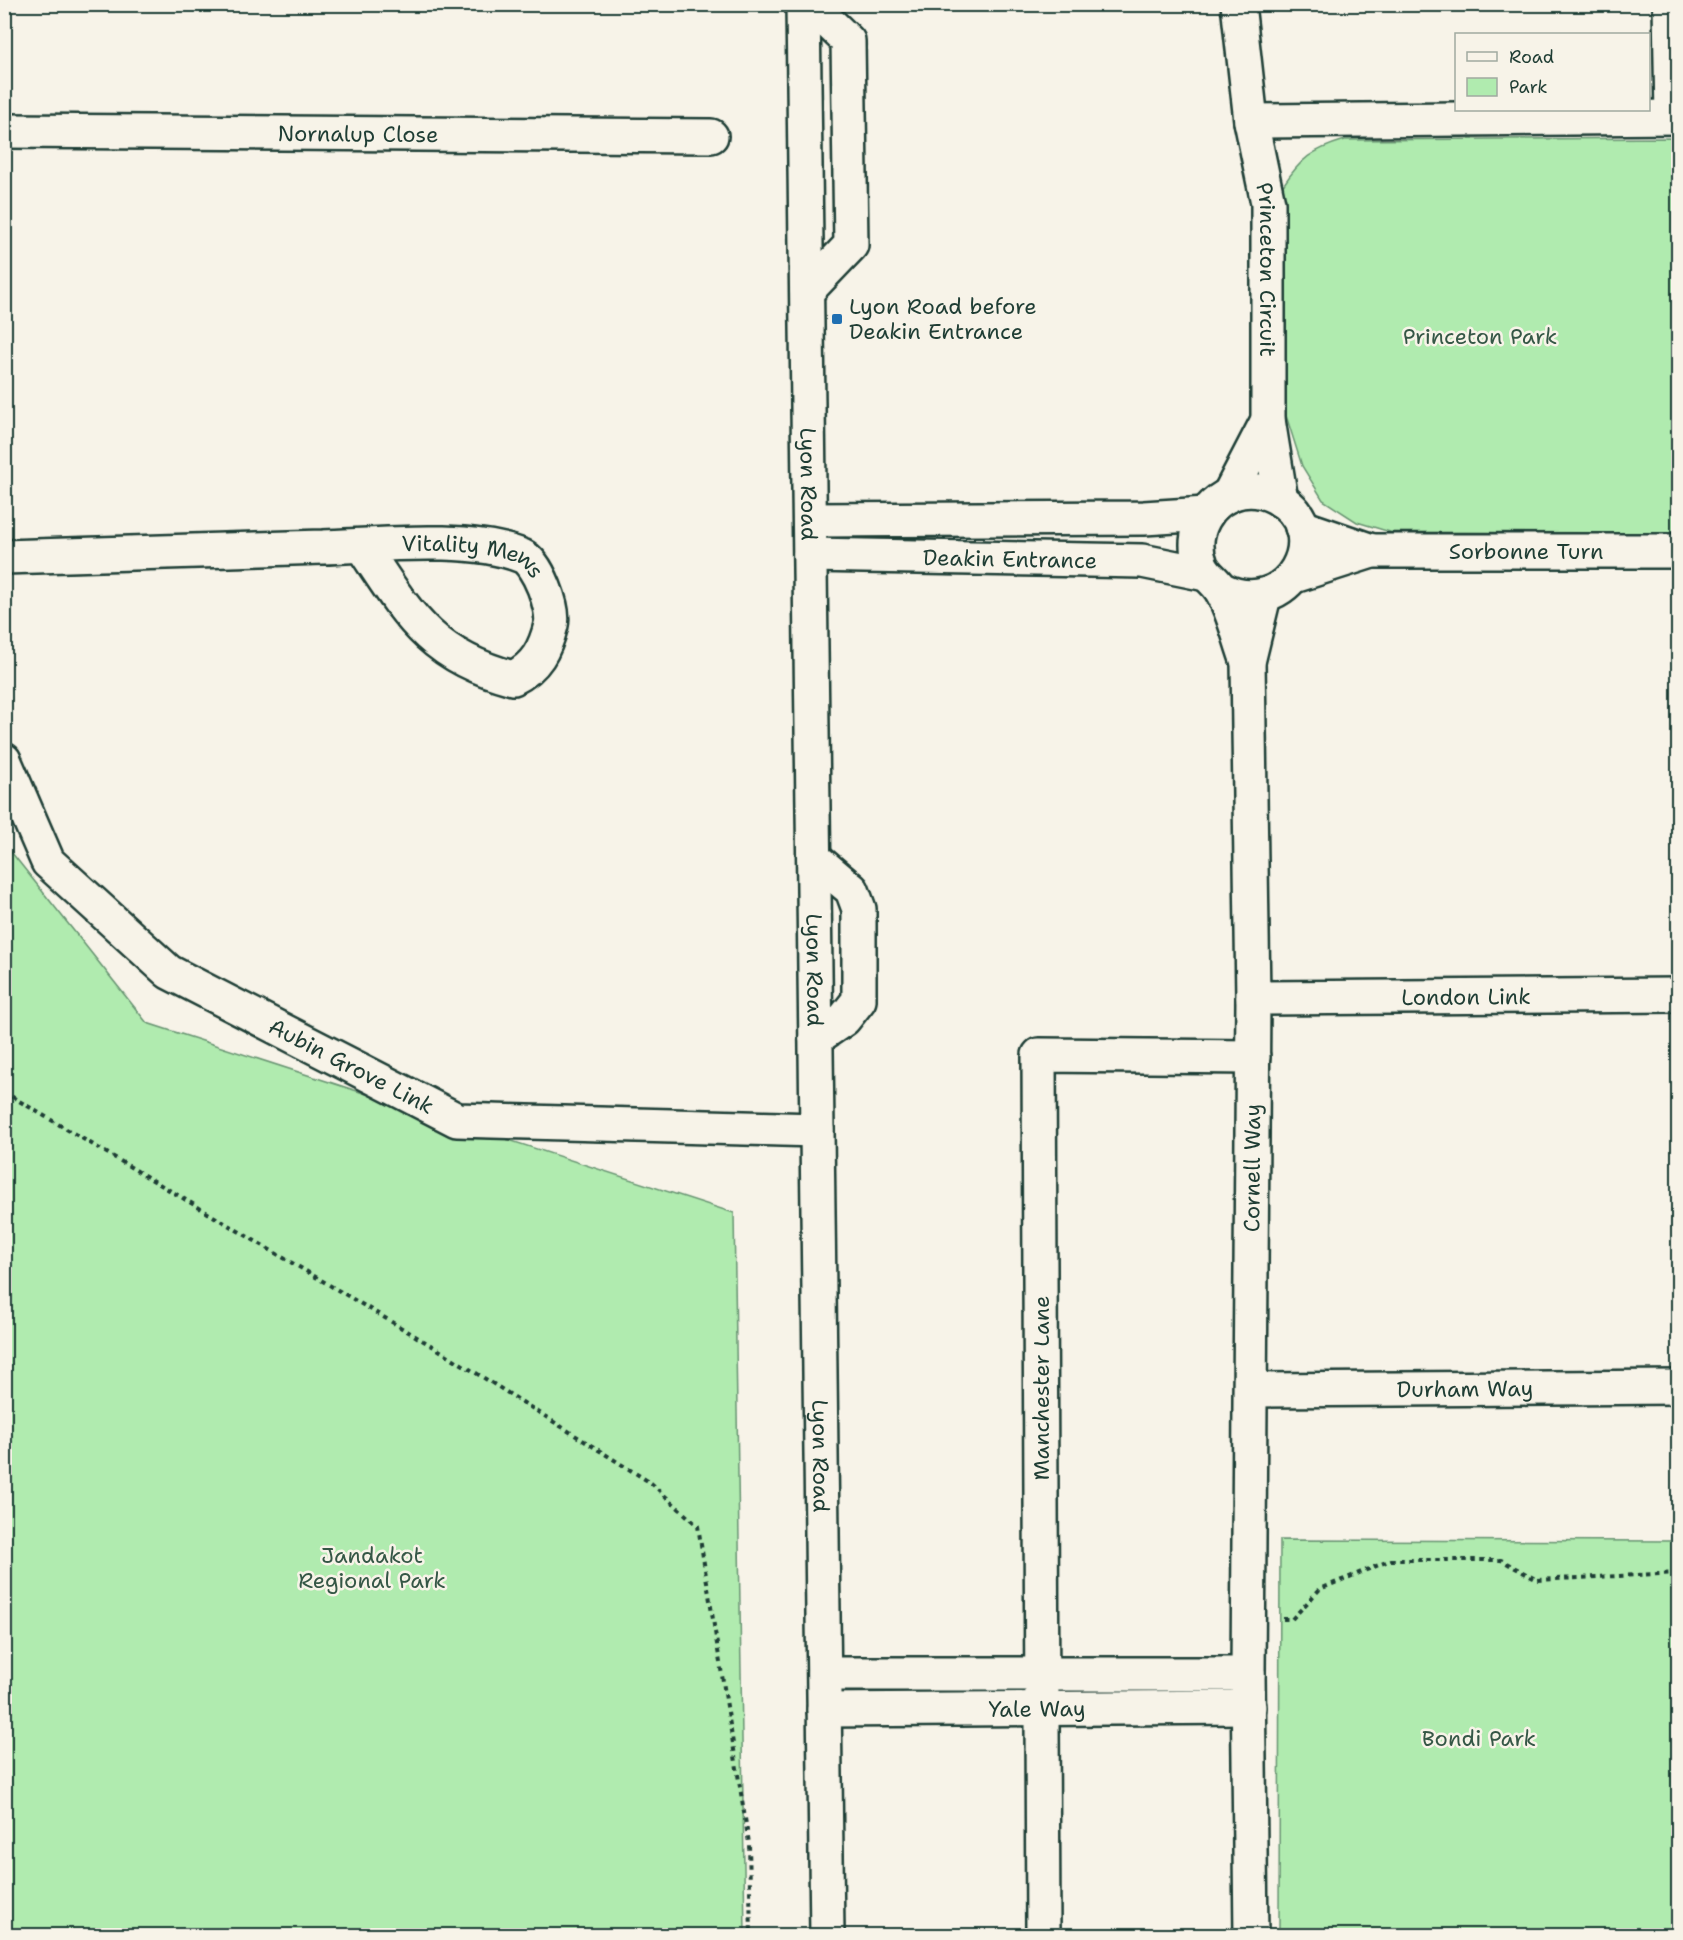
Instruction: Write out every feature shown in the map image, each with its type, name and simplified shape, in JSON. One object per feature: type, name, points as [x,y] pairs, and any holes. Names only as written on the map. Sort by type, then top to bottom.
[{"type":"street","name":"Lyon Road","points":[[803,4],[811,520],[826,1935]]},
{"type":"street","points":[[807,291],[851,244],[848,40],[810,4]]},
{"type":"street","name":"Princeton Circuit","points":[[1238,4],[1251,121],[1268,203],[1268,420],[1281,500]]},
{"type":"street","points":[[1251,121],[1675,117],[1670,4]]},
{"type":"street","name":"Nornalup Close","points":[[4,131],[711,136]]},
{"type":"street","name":"Princeton Circuit","points":[[1217,505],[1268,420]]},
{"type":"street","points":[[1256,490],[1281,500],[1293,511],[1302,527],[1303,557],[1294,576],[1281,589],[1264,596],[1241,597],[1213,581],[1197,544],[1198,533],[1217,505],[1256,490]]},
{"type":"street","name":"Deakin Entrance","points":[[811,520],[1144,518],[1217,505]]},
{"type":"street","name":"Sorbonne Turn","points":[[1302,527],[1372,551]]},
{"type":"street","name":"Vitality Mews","points":[[4,557],[362,546],[440,544],[492,548],[525,557],[538,575],[547,596],[552,621],[546,642],[538,658],[525,672],[513,678],[480,669],[437,644],[404,610],[362,546]]},
{"type":"street","name":"Sorbonne Turn","points":[[1294,576],[1372,551],[1678,550]]},
{"type":"street","name":"Deakin Entrance","points":[[810,555],[1142,561],[1213,581]]},
{"type":"street","name":"Cornell Way","points":[[1213,581],[1248,662]]},
{"type":"street","name":"Cornell Way","points":[[1251,1935],[1248,1674],[1252,1390],[1253,998],[1248,662],[1264,596]]},
{"type":"street","name":"Aubin Grove Link","points":[[4,760],[48,862],[169,972],[457,1120],[817,1130]]},
{"type":"street","points":[[814,858],[852,890],[859,909],[859,1000],[844,1019],[816,1038]]},
{"type":"street","name":"London Link","points":[[1253,998],[1678,995]]},
{"type":"street","name":"Manchester Lane","points":[[1043,1935],[1039,1055],[1253,1056]]},
{"type":"street","name":"Durham Way","points":[[1252,1390],[1678,1387]]},
{"type":"street","name":"Yale Way","points":[[824,1674],[1248,1674]]},
{"type":"street","name":"Yale Way","points":[[824,1710],[1249,1707]]},
{"type":"path","points":[[4,1092],[449,1356],[651,1483],[698,1526],[749,1843],[751,1935]]},
{"type":"path","points":[[1281,1618],[1292,1618],[1320,1590],[1391,1560],[1501,1560],[1537,1580],[1678,1573]]},
{"type":"green space","name":"Princeton Park","points":[[1678,138],[1678,533],[1390,532],[1357,522],[1323,500],[1302,466],[1283,406],[1282,187],[1295,169],[1308,156],[1324,147],[1345,140]]},
{"type":"green space","name":"Jandakot Regional Park","points":[[4,843],[147,1023],[734,1213],[745,1935],[5,1935]]},
{"type":"green space","name":"Bondi Park","points":[[1280,1540],[1678,1541],[1678,1935],[1279,1935]]},
{"type":"place","name":"Lyon Road before Deakin Entrance","points":[[837,319]]}]
